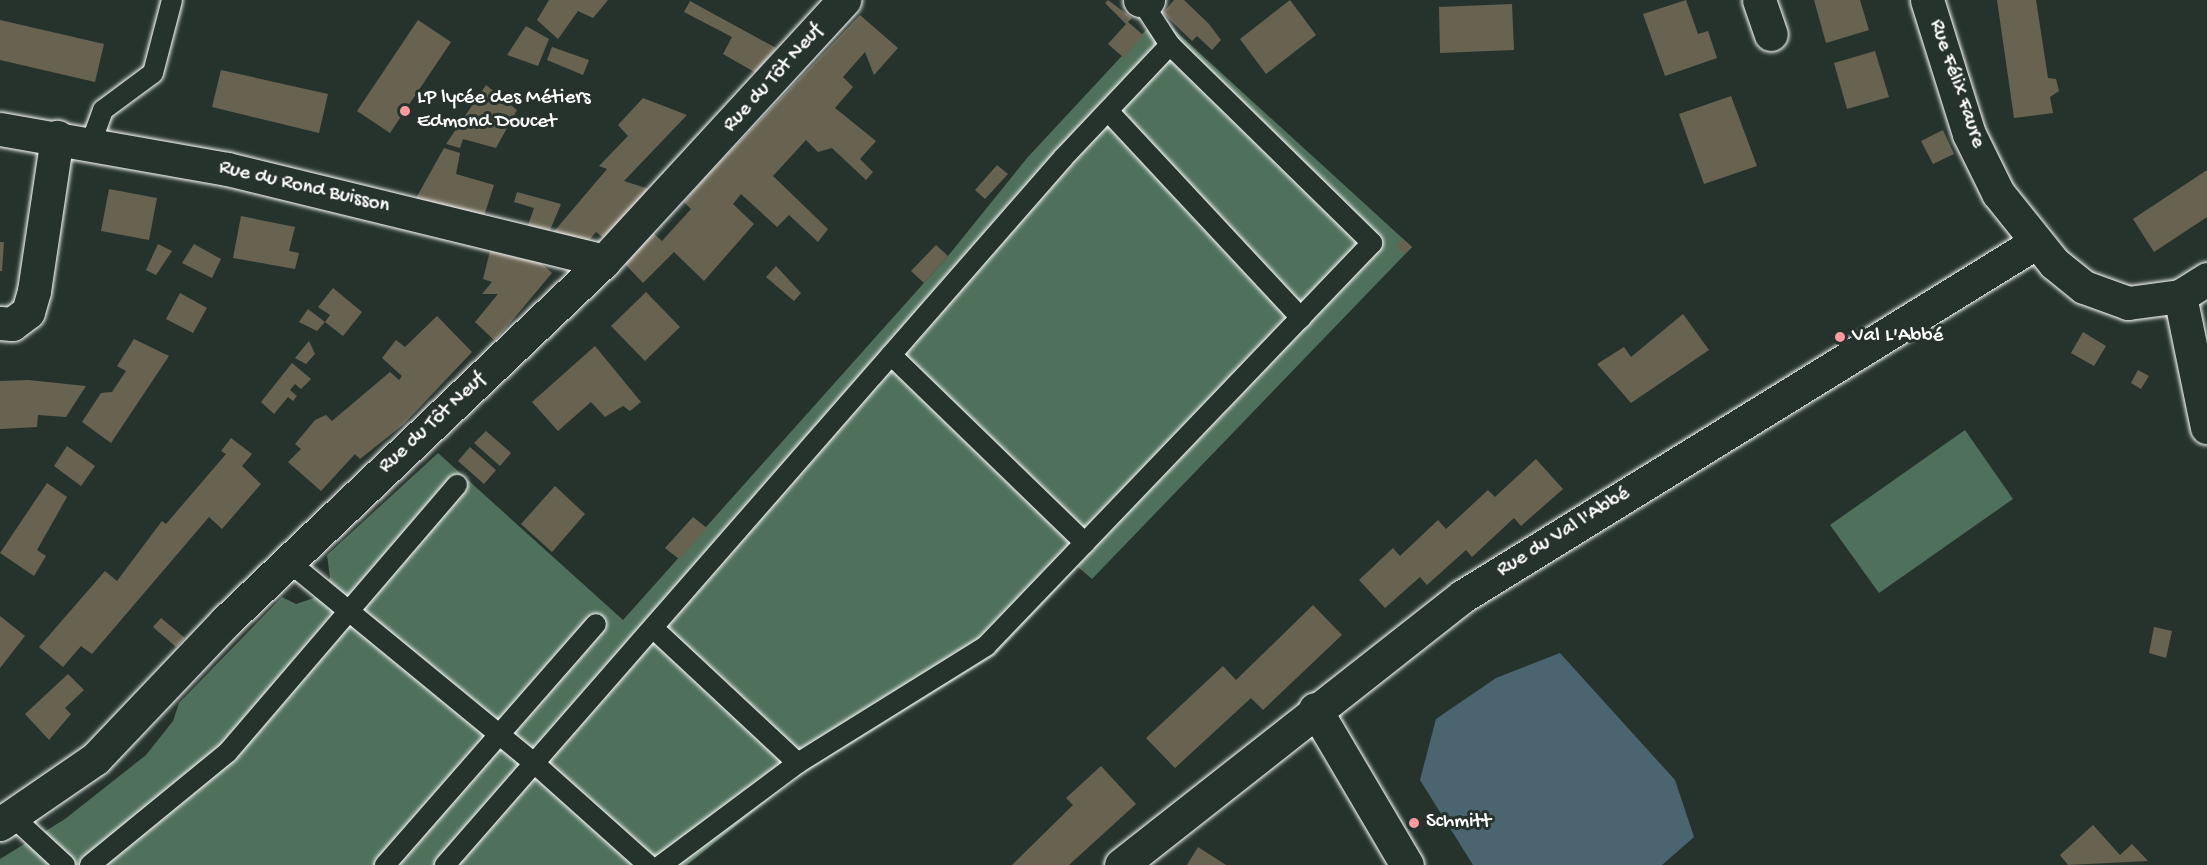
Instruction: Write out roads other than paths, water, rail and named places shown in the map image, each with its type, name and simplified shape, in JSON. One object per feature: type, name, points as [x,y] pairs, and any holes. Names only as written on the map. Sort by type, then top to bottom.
[{"type":"street","name":"Rue du Tôt Neuf","points":[[6,820],[96,758],[288,561],[604,261],[844,0]]},
{"type":"street","points":[[1760,0],[1771,34]]},
{"type":"street","name":"Rue Félix Faure","points":[[1928,0],[1969,134],[1998,193],[2035,243],[2084,287],[2117,299],[2151,302],[2194,287]]},
{"type":"street","name":"Rue du Rond Buisson","points":[[0,129],[57,137],[227,169],[604,261]]},
{"type":"street","points":[[0,323],[12,324],[28,312],[34,291],[57,137]]},
{"type":"street","name":"Rue du Val l'Abbé","points":[[1121,865],[1315,709],[1463,596],[2035,243]]},
{"type":"street","points":[[2194,287],[2207,427]]},
{"type":"street","points":[[1315,709],[1407,865]]},
{"type":"lane","points":[[91,143],[103,110],[153,73],[172,0]]},
{"type":"lane","points":[[662,865],[798,763],[986,646],[1372,243],[1170,45],[1143,1]]},
{"type":"lane","points":[[445,865],[532,762],[653,628],[891,355],[1108,111],[1170,45]]},
{"type":"lane","points":[[1108,111],[1301,318]]},
{"type":"lane","points":[[891,355],[1085,543]]},
{"type":"lane","points":[[90,865],[228,752],[458,485]]},
{"type":"lane","points":[[288,561],[532,762],[648,865]]},
{"type":"lane","points":[[385,865],[596,624]]},
{"type":"lane","points":[[653,628],[798,763]]},
{"type":"lane","points":[[6,820],[65,865]]},
{"type":"water","points":[[1560,653],[1675,780],[1694,837],[1662,865],[1473,865],[1420,780],[1436,719],[1496,678]]},
{"type":"place","name":"LP lycée des Métiers Edmond Doucet","points":[[405,111]]},
{"type":"place","name":"Val L'Abbé","points":[[1840,337]]},
{"type":"place","name":"Schmitt","points":[[1414,823]]}]
